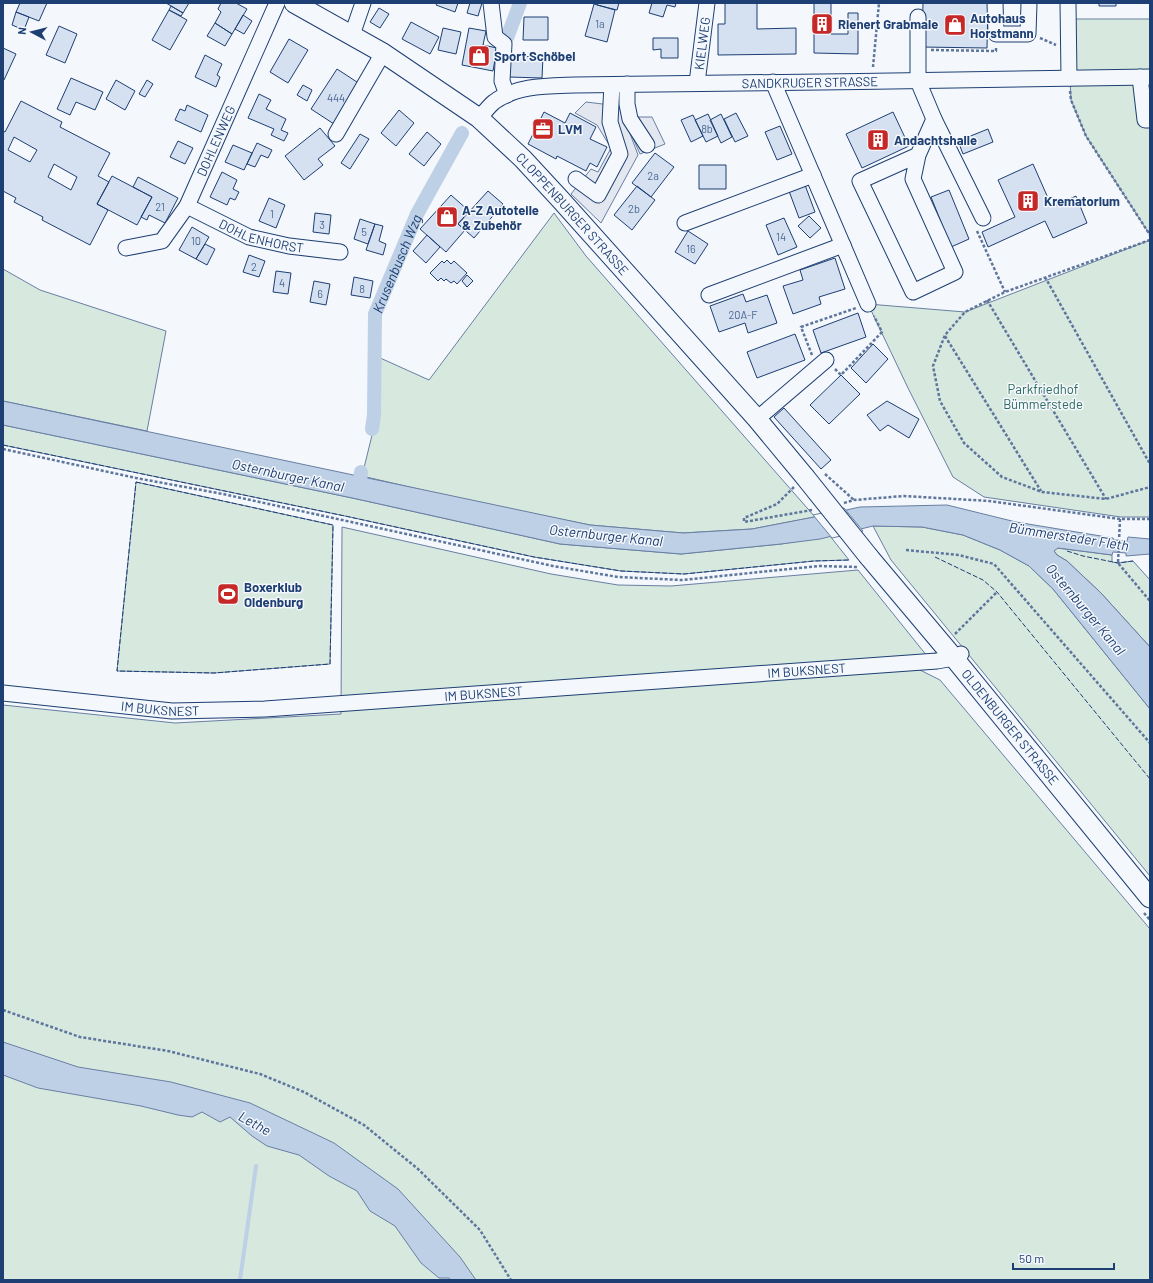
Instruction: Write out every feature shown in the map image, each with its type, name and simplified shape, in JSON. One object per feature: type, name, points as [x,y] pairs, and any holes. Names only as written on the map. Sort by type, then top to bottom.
[{"type":"main road","name":"CLOPPENBURGER STRASSE","points":[[294,3],[383,53],[479,118],[523,159],[756,419],[799,482],[829,506]]},
{"type":"main road","name":"OLDENBURGER STRASSE","points":[[829,506],[865,562],[958,655],[1150,898]]},
{"type":"street","name":"DOHLENWEG","points":[[126,248],[162,241],[187,206],[277,3]]},
{"type":"street","points":[[352,35],[363,3]]},
{"type":"street","points":[[491,3],[495,37],[504,44],[502,81],[507,95]]},
{"type":"street","name":"KIELWEG","points":[[697,84],[707,3]]},
{"type":"street","points":[[995,3],[996,34],[1028,34],[1029,3]]},
{"type":"street","points":[[1068,3],[1069,78]]},
{"type":"street","points":[[918,17],[918,81],[934,119],[983,218]]},
{"type":"street","points":[[336,134],[383,53]]},
{"type":"street","points":[[1145,77],[1145,120],[1150,120]]},
{"type":"street","name":"SANDKRUGER STRASSE","points":[[479,118],[493,103],[507,95],[525,89],[545,87],[627,84],[872,82],[1145,77]]},
{"type":"street","points":[[773,82],[868,304]]},
{"type":"street","points":[[627,84],[630,119],[647,145]]},
{"type":"street","points":[[576,179],[598,195],[620,154],[610,122],[612,85]]},
{"type":"street","points":[[918,155],[860,181],[913,292],[955,272],[913,179],[918,155],[934,119]]},
{"type":"street","points":[[685,223],[813,174]]},
{"type":"street","name":"DOHLENHORST","points":[[187,206],[249,237],[289,246],[340,252]]},
{"type":"street","points":[[709,294],[843,245]]},
{"type":"street","points":[[756,419],[821,364]]},
{"type":"street","name":"IM BUKSNEST","points":[[3,693],[172,711],[265,709],[913,662],[958,655]]},
{"type":"path","points":[[872,82],[879,3]]},
{"type":"path","points":[[919,50],[996,51],[996,34]]},
{"type":"path","points":[[1028,34],[1069,50]]},
{"type":"path","points":[[1069,78],[1071,100],[1086,136],[1150,235]]},
{"type":"path","points":[[983,218],[975,227],[1005,292]]},
{"type":"path","points":[[1150,240],[1005,292],[965,312],[944,336],[933,366],[940,401],[964,443],[1002,477],[1042,492],[1106,499],[1150,487]]},
{"type":"path","points":[[1045,277],[1150,464]]},
{"type":"path","points":[[987,300],[1106,499]]},
{"type":"path","points":[[868,304],[882,332],[841,375],[821,364],[801,327],[868,304]]},
{"type":"path","points":[[944,336],[1042,492]]},
{"type":"path","points":[[3,449],[136,478],[223,494],[553,566],[618,577],[682,580],[865,562]]},
{"type":"path","points":[[824,473],[854,500]]},
{"type":"path","points":[[799,482],[777,504],[744,518],[744,522],[808,511],[854,500],[904,496],[989,501],[1120,519],[1150,519]]},
{"type":"path","points":[[1120,519],[1118,563],[1150,601]]},
{"type":"path","points":[[906,550],[959,554],[994,564],[1150,743]]},
{"type":"path","points":[[950,639],[997,592]]},
{"type":"path","points":[[3,1010],[80,1037],[168,1051],[260,1074],[304,1092],[364,1125],[418,1169],[480,1230],[511,1280]]},
{"type":"green space","points":[[1068,19],[1150,19],[1150,235],[1086,136],[1071,100]]},
{"type":"green space","points":[[554,213],[586,256],[815,517],[752,529],[683,533],[590,525],[470,501],[362,476],[375,423],[378,357],[429,380]]},
{"type":"green space","name":"Parkfriedhof Bümmerstede","points":[[1150,240],[1150,517],[1121,517],[984,497],[953,477],[868,304],[965,312]]},
{"type":"green space","points":[[3,269],[40,290],[166,331],[147,431],[3,401]]},
{"type":"green space","points":[[3,425],[357,499],[560,544],[681,554],[781,544],[830,536],[849,560],[814,561],[684,574],[621,571],[534,557],[3,445]]},
{"type":"green space","name":"Boxerklub Oldenburg","points":[[136,482],[333,525],[330,664],[214,673],[117,671]]},
{"type":"green space","points":[[873,526],[922,527],[963,535],[1000,550],[1029,566],[1053,589],[1150,709],[1150,876],[891,560]]},
{"type":"green space","points":[[342,527],[551,574],[618,585],[671,586],[858,570],[927,656],[900,660],[940,680],[1150,929],[1150,1280],[3,1280],[3,705],[175,723],[341,714]]},
{"type":"green space","points":[[1057,548],[1112,555],[1112,562],[1118,563],[1133,561],[1150,580],[1150,647],[1101,593],[1067,561],[1057,555],[1054,551]]},
{"type":"shaded area","points":[[586,102],[619,106],[623,117],[652,117],[665,144],[640,154],[625,120],[638,155],[601,223],[571,194],[591,169],[598,172],[611,148],[597,125],[575,113]]},
{"type":"water","points":[[3,401],[590,525],[683,533],[752,529],[860,507],[947,505],[1016,522],[1113,538],[1114,540],[1127,541],[1128,537],[1150,539],[1150,554],[1126,556],[1126,553],[1113,552],[1112,555],[1058,548],[1054,551],[1057,555],[1067,561],[1101,593],[1150,647],[1150,709],[1053,589],[1029,566],[1000,550],[963,535],[922,527],[873,526],[820,539],[681,554],[560,544],[357,499],[3,425]]},
{"type":"water","name":"Lethe","points":[[3,1042],[78,1067],[171,1082],[250,1103],[334,1143],[398,1189],[460,1257],[476,1280],[451,1280],[449,1278],[439,1278],[421,1263],[395,1226],[370,1211],[357,1191],[329,1176],[299,1155],[267,1146],[252,1136],[230,1117],[220,1122],[202,1112],[192,1117],[178,1115],[141,1106],[38,1088],[3,1075]]},
{"type":"pier","points":[[844,508],[863,531],[832,538],[813,515]]},
{"type":"building","points":[[20,3],[47,3],[39,21],[16,12]]},
{"type":"building","points":[[166,3],[189,3],[183,13]]},
{"type":"building","points":[[221,3],[236,3],[247,9],[232,34],[215,23],[221,12],[218,9]]},
{"type":"building","points":[[437,3],[458,3],[455,12],[436,5]]},
{"type":"building","points":[[470,3],[482,3],[478,16],[467,13]]},
{"type":"building","points":[[598,3],[619,3],[617,10],[597,5]]},
{"type":"building","points":[[652,3],[676,3],[675,7],[667,5],[663,17],[649,13]]},
{"type":"building","points":[[725,3],[757,3],[757,29],[796,28],[796,54],[718,55],[718,24],[725,24]]},
{"type":"building","name":"Rienert Grabmale","points":[[814,3],[831,3],[831,34],[848,34],[848,13],[858,13],[858,54],[814,53]]},
{"type":"building","name":"Autohaus Horstmann","points":[[923,3],[988,3],[987,48],[922,47]]},
{"type":"building","points":[[1099,3],[1116,3],[1116,6],[1099,6]]},
{"type":"building","points":[[594,4],[615,10],[607,42],[585,36]]},
{"type":"building","points":[[171,6],[183,13],[181,16],[169,10]]},
{"type":"building","points":[[379,8],[389,14],[380,28],[370,22]]},
{"type":"building","points":[[169,10],[187,20],[170,50],[152,40]]},
{"type":"building","points":[[16,12],[29,17],[24,30],[12,25]]},
{"type":"building","points":[[243,15],[252,21],[244,34],[235,29]]},
{"type":"building","points":[[524,17],[548,17],[548,40],[523,40]]},
{"type":"building","points":[[411,22],[439,37],[430,54],[402,39]]},
{"type":"building","points":[[215,23],[232,34],[225,46],[207,36]]},
{"type":"building","points":[[59,26],[77,34],[65,63],[46,55]]},
{"type":"building","points":[[443,28],[461,32],[456,54],[438,50]]},
{"type":"building","name":"Sport Schöbel","points":[[469,28],[486,31],[483,45],[497,48],[493,71],[462,65]]},
{"type":"building","points":[[653,38],[678,38],[678,58],[661,58],[661,49],[653,50]]},
{"type":"building","points":[[289,39],[308,50],[288,83],[270,72]]},
{"type":"building","points":[[3,48],[16,54],[4,80],[3,80]]},
{"type":"building","points":[[205,55],[222,64],[217,75],[220,77],[216,87],[195,77]]},
{"type":"building","points":[[510,56],[543,57],[542,78],[509,77]]},
{"type":"building","points":[[337,69],[360,84],[334,124],[311,109]]},
{"type":"building","points":[[71,78],[103,92],[95,110],[76,102],[70,115],[57,109]]},
{"type":"building","points":[[116,80],[135,91],[125,110],[106,99]]},
{"type":"building","points":[[147,80],[153,84],[145,97],[139,94]]},
{"type":"building","points":[[303,85],[312,90],[307,101],[297,95]]},
{"type":"building","points":[[259,94],[271,100],[266,109],[286,119],[281,130],[288,133],[284,141],[271,135],[274,129],[248,118]]},
{"type":"building","points":[[21,101],[62,122],[60,127],[110,153],[98,176],[109,182],[97,204],[108,210],[90,245],[42,220],[43,217],[14,202],[16,198],[3,191],[3,131],[5,132]],"holes":[[[14,137],[37,150],[30,162],[8,150]],[[54,164],[77,177],[71,190],[48,177]]]},
{"type":"building","points":[[187,105],[208,115],[201,132],[175,120],[180,109],[185,111]]},
{"type":"building","points":[[399,110],[414,123],[396,146],[381,133]]},
{"type":"building","points":[[544,112],[565,123],[570,113],[596,127],[590,139],[607,147],[597,167],[590,163],[586,171],[557,156],[556,159],[528,144]]},
{"type":"building","name":"Andachtshalle","points":[[893,112],[909,146],[862,168],[846,134]]},
{"type":"building","points":[[736,113],[748,136],[735,142],[724,119]]},
{"type":"building","points":[[708,114],[718,136],[706,142],[695,120]]},
{"type":"building","points":[[721,114],[732,137],[721,143],[710,120]]},
{"type":"building","points":[[693,115],[703,136],[691,142],[681,120]]},
{"type":"building","points":[[780,126],[792,154],[777,160],[765,132]]},
{"type":"building","points":[[320,128],[335,146],[318,159],[323,165],[304,180],[285,156]]},
{"type":"building","points":[[988,129],[993,142],[963,154],[958,141]]},
{"type":"building","points":[[427,132],[441,144],[424,166],[409,154]]},
{"type":"building","points":[[360,134],[369,139],[350,169],[341,163]]},
{"type":"building","points":[[178,141],[193,148],[185,164],[170,157]]},
{"type":"building","points":[[257,143],[272,150],[268,158],[261,155],[255,167],[247,164]]},
{"type":"building","points":[[233,145],[252,153],[244,170],[225,162]]},
{"type":"building","points":[[655,153],[674,167],[651,197],[632,183]]},
{"type":"building","name":"Krematorium","points":[[1033,164],[1052,207],[1076,196],[1087,223],[1053,238],[1045,221],[988,247],[982,232],[1015,217],[998,180]]},
{"type":"building","points":[[699,165],[726,165],[726,189],[699,189]]},
{"type":"building","points":[[222,172],[237,180],[233,189],[239,192],[235,200],[230,198],[227,205],[210,197]]},
{"type":"building","points":[[112,176],[152,197],[137,225],[97,204]]},
{"type":"building","points":[[138,177],[178,198],[165,223],[149,215],[147,220],[141,217],[152,197],[133,187]]},
{"type":"building","points":[[805,185],[815,212],[799,218],[789,191]]},
{"type":"building","points":[[637,186],[655,200],[632,230],[614,215]]},
{"type":"building","points":[[949,190],[969,239],[951,247],[931,197]]},
{"type":"building","points":[[488,191],[503,204],[474,238],[458,224]]},
{"type":"building","name":"A-Z Autoteile & Zubehör","points":[[451,195],[469,211],[458,224],[465,230],[446,252],[420,229]]},
{"type":"building","points":[[269,198],[285,205],[276,228],[259,221]]},
{"type":"building","points":[[315,213],[331,215],[329,234],[313,232]]},
{"type":"building","points":[[809,216],[821,228],[810,238],[798,226]]},
{"type":"building","points":[[784,218],[797,247],[778,255],[766,225]]},
{"type":"building","points":[[360,219],[375,224],[368,244],[354,239]]},
{"type":"building","points":[[375,224],[383,226],[379,241],[386,244],[383,255],[366,250]]},
{"type":"building","points":[[192,227],[209,237],[196,259],[179,250]]},
{"type":"building","points":[[688,231],[708,244],[695,264],[675,252]]},
{"type":"building","points":[[427,235],[440,247],[426,263],[413,251]]},
{"type":"building","points":[[205,244],[215,249],[207,265],[196,259]]},
{"type":"building","points":[[249,255],[265,261],[259,277],[243,272]]},
{"type":"building","points":[[835,258],[845,289],[819,297],[821,304],[793,314],[783,286],[803,280],[800,270]]},
{"type":"building","points":[[447,260],[451,264],[454,261],[467,273],[457,284],[454,281],[451,283],[446,279],[444,281],[441,278],[438,281],[430,273],[442,261],[444,263]]},
{"type":"building","points":[[276,271],[291,273],[288,294],[273,292]]},
{"type":"building","points":[[467,275],[473,281],[467,287],[462,281]]},
{"type":"building","points":[[354,277],[373,281],[370,298],[351,295]]},
{"type":"building","points":[[314,281],[330,284],[326,305],[310,302]]},
{"type":"building","points":[[743,294],[746,302],[767,295],[777,323],[748,333],[745,323],[719,332],[710,306]]},
{"type":"building","points":[[858,313],[866,337],[821,353],[813,330]]},
{"type":"building","points":[[795,334],[805,360],[757,378],[747,352]]},
{"type":"building","points":[[873,344],[888,359],[866,383],[851,368]]},
{"type":"building","points":[[841,375],[860,394],[829,424],[810,405]]},
{"type":"building","points":[[887,401],[919,419],[909,438],[888,425],[880,431],[867,415]]},
{"type":"building","points":[[784,408],[831,460],[821,469],[774,417]]},
{"type":"waterway","name":"Krusenbusch Wzg","points":[[507,38],[520,3]]},
{"type":"waterway","name":"Krusenbusch Wzg","points":[[372,429],[374,415],[375,314],[417,214],[462,133]]},
{"type":"waterway","name":"Krusenbusch Wzg","points":[[359,489],[361,472]]},
{"type":"waterway","points":[[240,1280],[256,1166]]},
{"type":"fence","points":[[3,445],[534,557],[621,571],[684,574],[814,561],[849,560]]},
{"type":"fence","points":[[136,482],[333,525],[330,664],[214,673],[117,671],[136,482]]},
{"type":"fence","points":[[1067,551],[1083,556],[1118,563],[1133,561]]},
{"type":"fence","points":[[935,557],[983,580],[997,592],[1150,779]]},
{"type":"place","name":"Rienert Grabmale","points":[[822,24]]},
{"type":"place","name":"Autohaus Horstmann","points":[[955,25]]},
{"type":"place","name":"Sport Schöbel","points":[[479,56]]},
{"type":"place","name":"LVM","points":[[543,129]]},
{"type":"place","name":"Andachtshalle","points":[[878,140]]},
{"type":"place","name":"Krematorium","points":[[1028,201]]},
{"type":"place","name":"A-Z Autoteile & Zubehör","points":[[447,217]]},
{"type":"place","name":"Boxerklub Oldenburg","points":[[228,594]]},
{"type":"water label","name":"Osternburger Kanal","points":[[288,475]]},
{"type":"water label","name":"Osternburger Kanal","points":[[606,535]]},
{"type":"water label","name":"Bümmersteder Fleth","points":[[1069,536]]},
{"type":"water label","name":"Osternburger Kanal","points":[[1086,609]]}]
